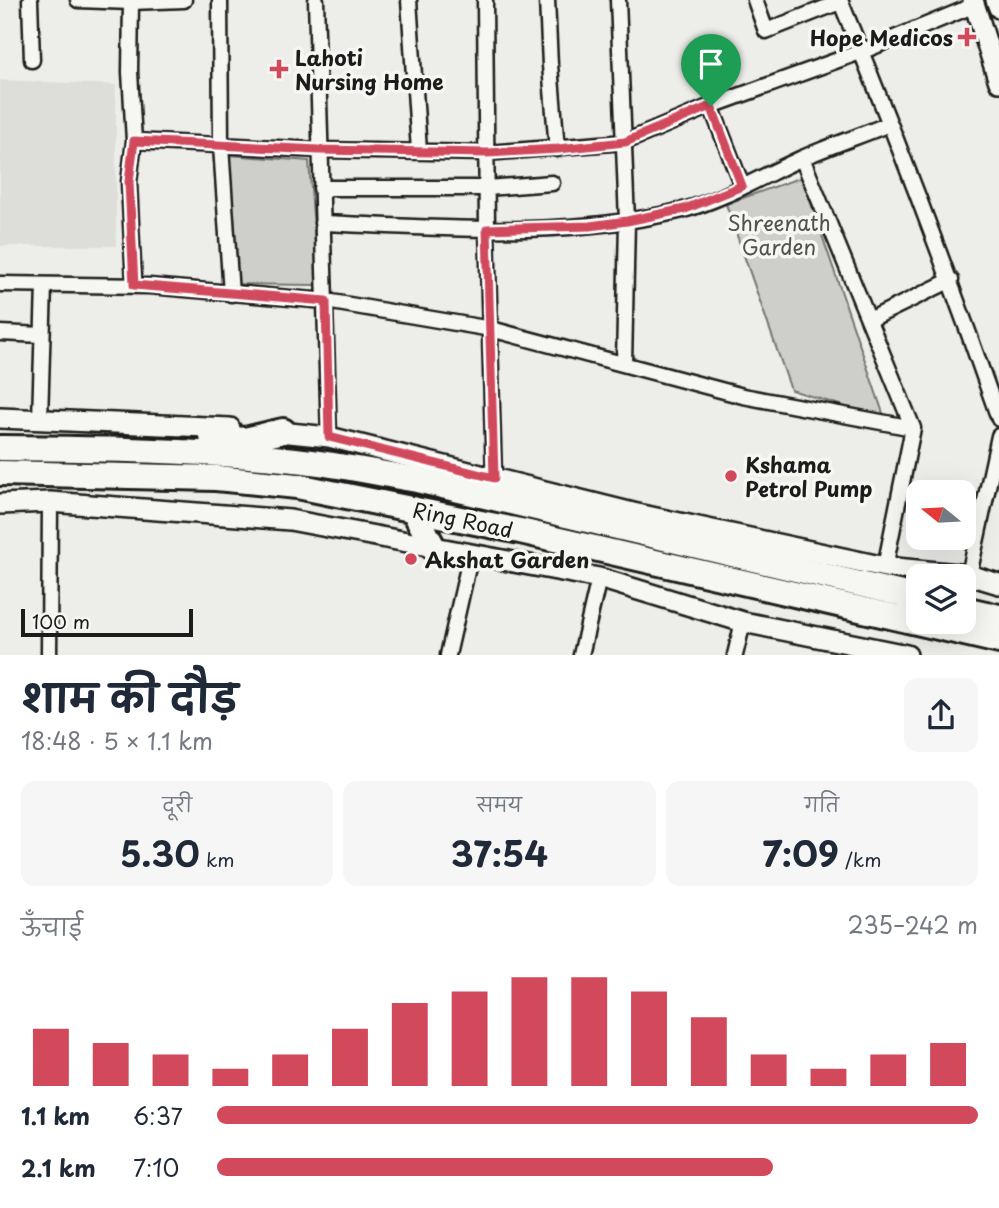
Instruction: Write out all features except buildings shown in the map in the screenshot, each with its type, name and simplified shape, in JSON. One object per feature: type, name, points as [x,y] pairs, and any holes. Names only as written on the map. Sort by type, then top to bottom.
[{"type":"highway","points":[[145,449],[172,435],[245,440],[283,431]]},
{"type":"highway","name":"Ring Road","points":[[0,448],[145,449],[318,464],[417,480],[906,595]]},
{"type":"highway","name":"Ring Road","points":[[0,474],[216,478],[297,486],[520,531],[999,641]]},
{"type":"highway","points":[[413,509],[433,547]]},
{"type":"highway","points":[[976,612],[999,617]]},
{"type":"street","points":[[30,0],[32,60]]},
{"type":"street","points":[[78,0],[184,0]]},
{"type":"street","points":[[220,0],[221,146],[231,295]]},
{"type":"street","points":[[309,0],[316,0],[329,437]]},
{"type":"street","points":[[410,0],[419,151]]},
{"type":"street","points":[[485,0],[487,229],[494,478]]},
{"type":"street","points":[[547,0],[558,149]]},
{"type":"street","points":[[618,0],[627,221],[624,364]]},
{"type":"street","points":[[755,0],[766,31],[840,1],[863,51],[951,280],[999,416]]},
{"type":"street","points":[[996,0],[999,8]]},
{"type":"street","points":[[131,2],[130,72],[134,141],[129,182],[134,285]]},
{"type":"street","points":[[134,141],[319,150],[487,153],[625,142],[711,106],[863,51],[974,3],[999,82]]},
{"type":"street","points":[[711,106],[742,186]]},
{"type":"street","points":[[322,223],[487,229],[590,226],[627,221],[685,209],[889,124]]},
{"type":"street","points":[[802,158],[913,428],[885,567]]},
{"type":"street","points":[[321,187],[487,188],[552,183]]},
{"type":"street","points":[[869,320],[951,280]]},
{"type":"street","points":[[0,284],[134,285],[326,301],[491,329],[743,396],[913,428]]},
{"type":"street","points":[[40,419],[44,285]]},
{"type":"street","points":[[0,333],[42,335]]},
{"type":"street","points":[[0,418],[283,431],[329,437],[633,513],[885,567],[906,569]]},
{"type":"street","points":[[971,564],[999,436]]},
{"type":"street","points":[[49,655],[50,502]]},
{"type":"street","points":[[0,504],[50,502],[290,520],[598,578],[743,622],[907,655]]},
{"type":"street","points":[[447,655],[471,554]]},
{"type":"street","points":[[976,577],[999,584]]},
{"type":"street","points":[[581,655],[598,578]]},
{"type":"street","points":[[735,655],[743,622]]},
{"type":"shaded area","points":[[0,80],[116,85],[116,246],[0,246]]},
{"type":"green space","points":[[229,155],[309,161],[318,285],[235,284]]},
{"type":"green space","name":"Shreenath Garden","points":[[802,177],[885,419],[791,390],[726,204]]},
{"type":"place","name":"Hope Medicos","points":[[967,37]]},
{"type":"place","name":"Lahoti Nursing Home","points":[[279,69]]},
{"type":"place","name":"Kshama Petrol Pump","points":[[731,476]]},
{"type":"place","name":"Akshat Garden","points":[[411,559]]},
{"type":"route","points":[[711,106],[742,186],[685,209],[627,221],[590,226],[487,229],[494,478],[329,437],[326,301],[134,285],[129,182],[134,141],[319,150],[487,153],[558,149],[625,142],[711,106]]}]
